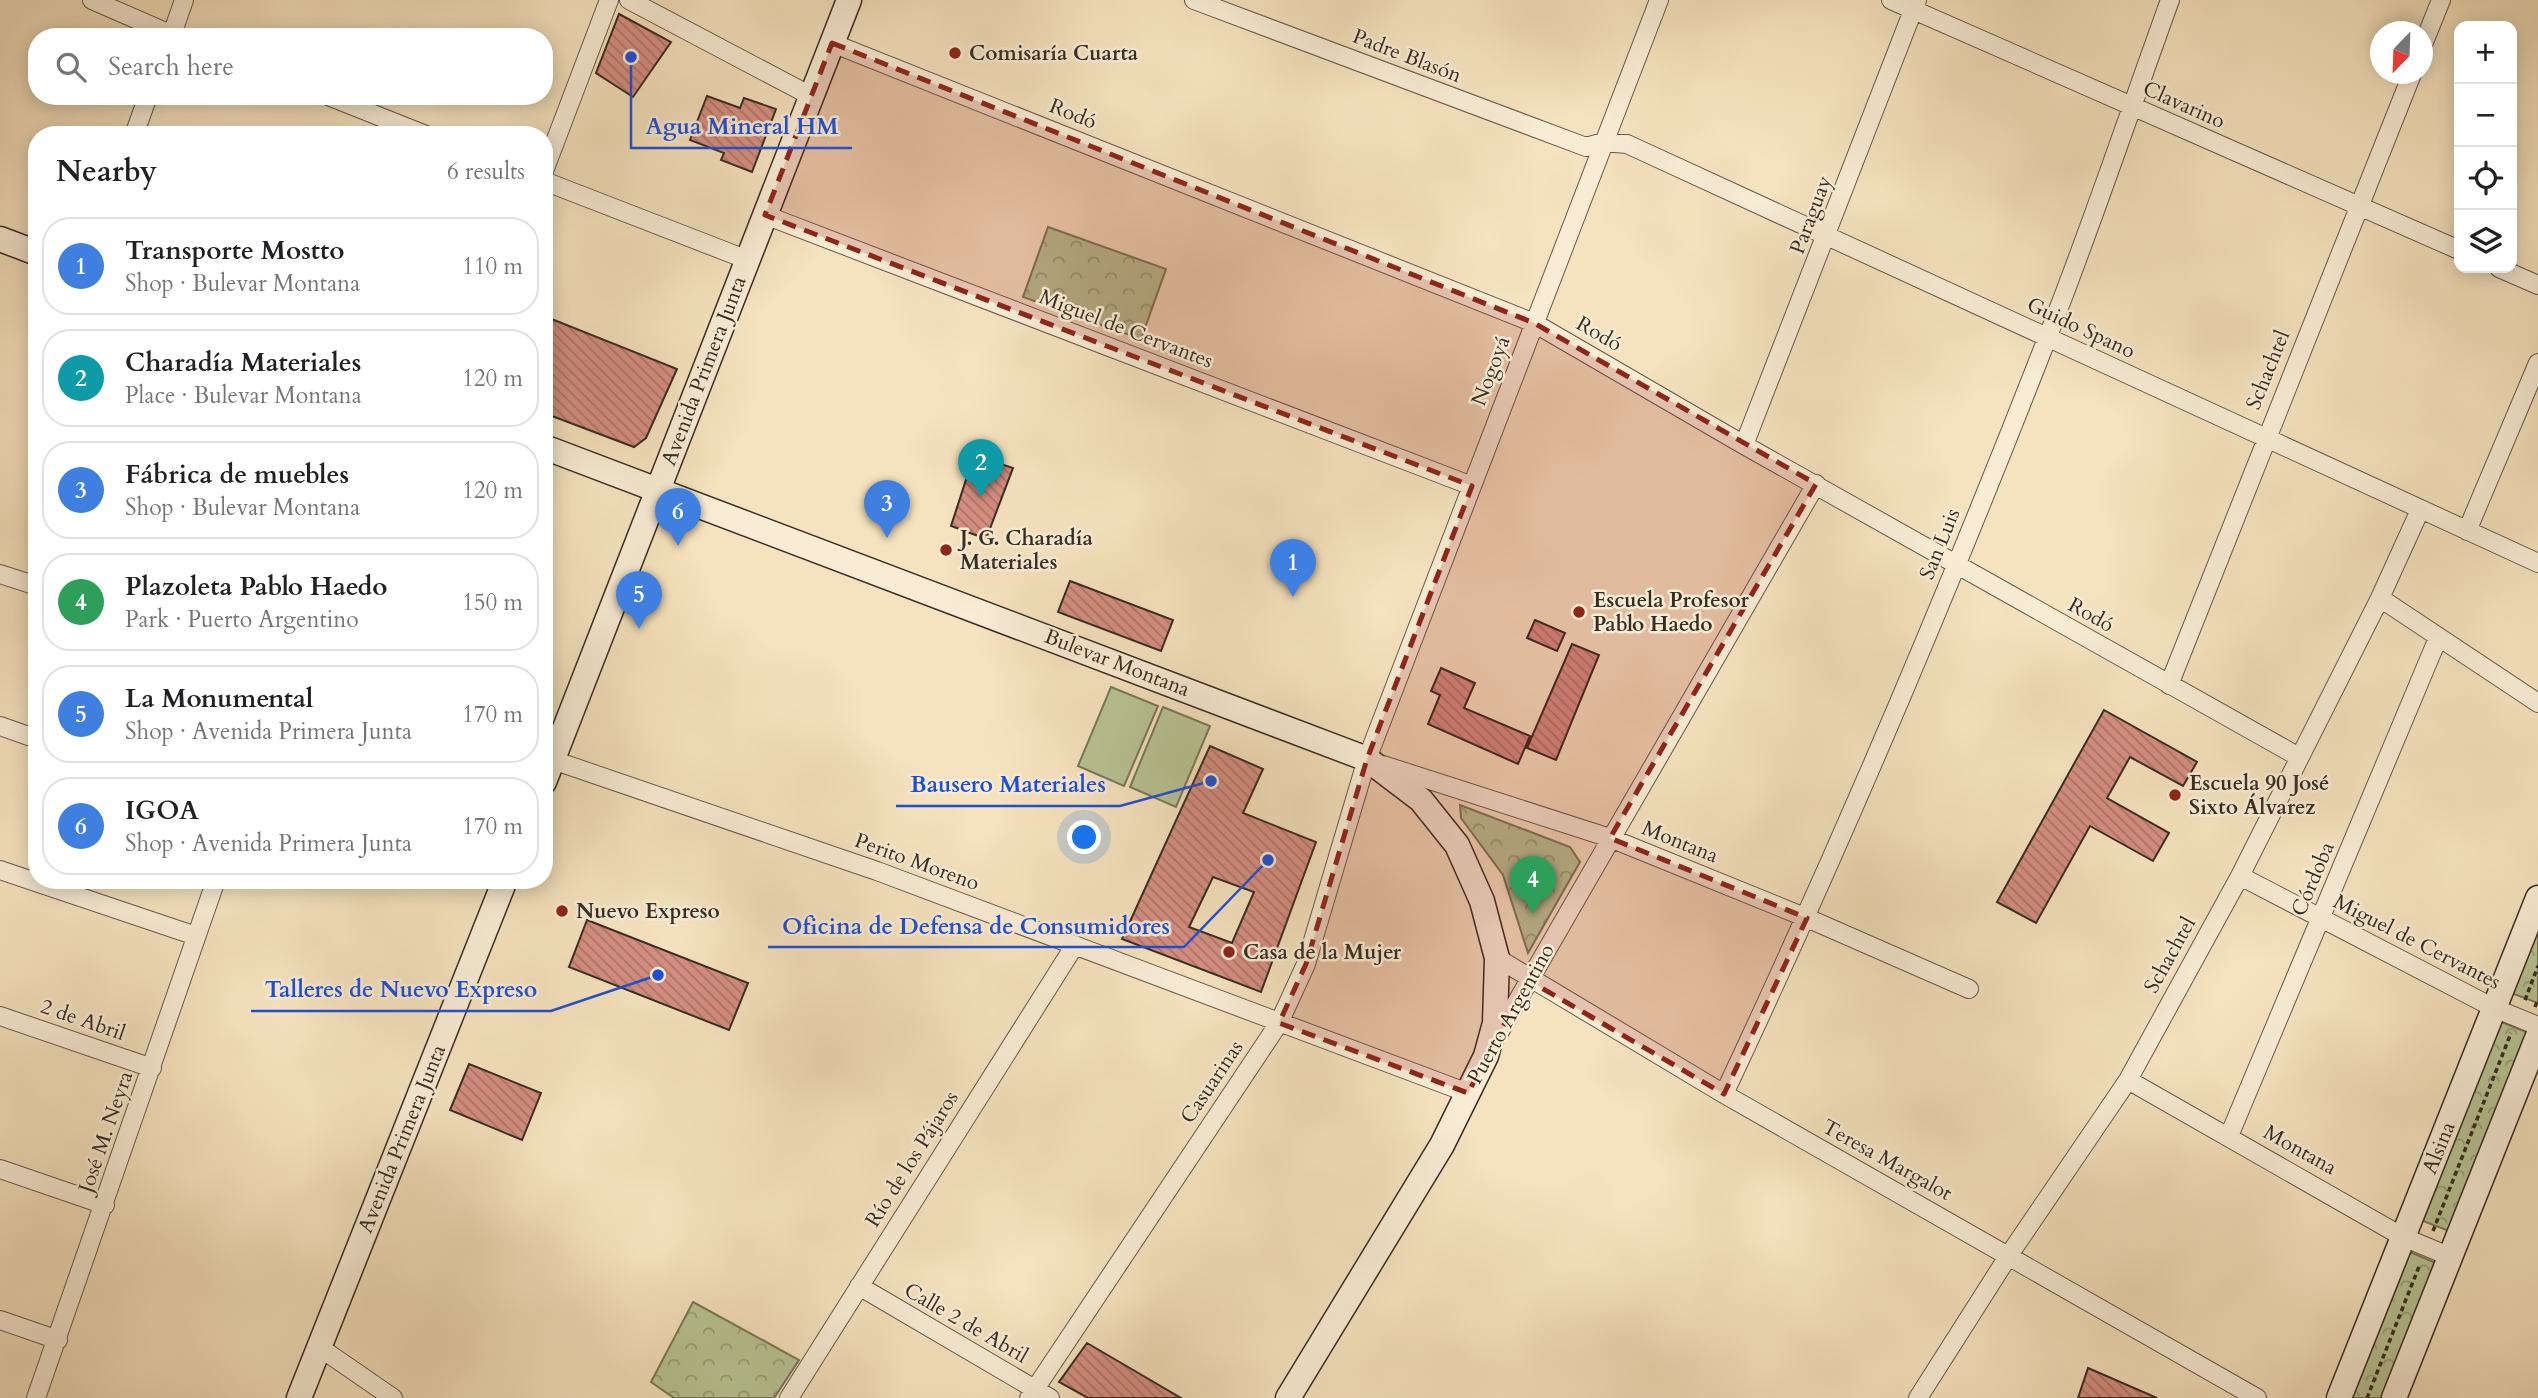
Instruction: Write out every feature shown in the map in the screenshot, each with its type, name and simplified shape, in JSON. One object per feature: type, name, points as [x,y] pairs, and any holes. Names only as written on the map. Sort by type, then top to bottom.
[{"type":"main road","name":"Avenida Primera Junta","points":[[553,751],[658,491],[849,0]]},
{"type":"main road","points":[[0,239],[28,250]]},
{"type":"main road","name":"Bulevar Montana","points":[[553,450],[1367,760],[1422,800],[1443,824],[1482,901],[1497,958],[1495,1023],[1486,1056]]},
{"type":"main road","name":"Avenida Primera Junta","points":[[299,1398],[501,889]]},
{"type":"main road","name":"Alsina","points":[[2339,1398],[2538,898]]},
{"type":"main road","points":[[2395,1398],[2538,1036]]},
{"type":"main road","name":"Puerto Argentino","points":[[1288,1398],[1442,1146],[1486,1056]]},
{"type":"street","points":[[92,0],[155,28]]},
{"type":"street","points":[[175,28],[184,0]]},
{"type":"street","points":[[553,147],[609,0]]},
{"type":"street","points":[[629,0],[811,96]]},
{"type":"street","name":"Padre Blasón","points":[[1194,0],[1587,147],[1604,142]]},
{"type":"street","name":"Nogoyá","points":[[1367,760],[1659,0]]},
{"type":"street","name":"Clavarino","points":[[1891,0],[1915,5],[2131,106],[2454,248]]},
{"type":"street","name":"San Luis","points":[[1724,1094],[1807,918],[1956,565],[2048,338],[2170,0]]},
{"type":"street","points":[[2433,21],[2441,0]]},
{"type":"street","name":"Paraguay","points":[[1744,445],[1828,236],[1915,5]]},
{"type":"street","name":"Rodó","points":[[832,43],[1534,323],[1744,445],[2299,757]]},
{"type":"street","name":"Schachtel","points":[[2169,685],[2408,84]]},
{"type":"street","points":[[137,126],[146,105]]},
{"type":"street","points":[[351,105],[403,126]]},
{"type":"street","name":"Guido Spano","points":[[1604,142],[1627,144],[2538,563]]},
{"type":"street","points":[[553,184],[748,260]]},
{"type":"street","name":"Miguel de Cervantes","points":[[765,215],[1472,486]]},
{"type":"street","points":[[2510,273],[2538,285]]},
{"type":"street","points":[[2467,531],[2538,363]]},
{"type":"street","name":"Puerto Argentino","points":[[1486,1056],[1816,484]]},
{"type":"street","name":"Schachtel","points":[[1918,1398],[2009,1255],[2128,1080],[2239,876],[2380,598],[2420,510]]},
{"type":"street","points":[[0,573],[28,583]]},
{"type":"street","points":[[2380,598],[2538,703]]},
{"type":"street","name":"Córdoba","points":[[2229,1136],[2438,638]]},
{"type":"street","points":[[0,726],[28,736]]},
{"type":"street","name":"Montana","points":[[1367,760],[1610,838],[1807,918],[1969,989]]},
{"type":"street","name":"Casuarinas","points":[[1038,1395],[1279,1023],[1306,964],[1367,760]]},
{"type":"street","name":"Perito Moreno","points":[[553,768],[877,871],[1468,1093]]},
{"type":"street","points":[[0,870],[28,879]]},
{"type":"street","name":"Miguel de Cervantes","points":[[2239,876],[2494,1008],[2538,1026]]},
{"type":"street","points":[[57,889],[197,936]]},
{"type":"street","name":"José M. Neyra","points":[[36,1398],[213,889]]},
{"type":"street","name":"Río de los Pájaros","points":[[789,1398],[1075,945]]},
{"type":"street","name":"Teresa Margalot","points":[[1497,958],[1528,980],[1724,1094],[2257,1398]]},
{"type":"street","name":"2 de Abril","points":[[0,1016],[152,1068]]},
{"type":"street","name":"Montana","points":[[2128,1080],[2403,1237],[2451,1257]]},
{"type":"street","points":[[0,1169],[105,1205]]},
{"type":"street","name":"Calle 2 de Abril","points":[[859,1286],[1038,1395]]},
{"type":"street","points":[[0,1320],[58,1340]]},
{"type":"street","points":[[318,1347],[393,1398]]},
{"type":"path","points":[[2367,1398],[2538,966]]},
{"type":"highlighted area","points":[[832,43],[1534,323],[1816,484],[1610,838],[1807,918],[1724,1094],[1528,980],[1468,1093],[1279,1023],[1306,964],[1367,759],[1472,486],[765,215]]},
{"type":"green space","points":[[1048,227],[1166,269],[1141,339],[1023,297]]},
{"type":"green space","points":[[1111,687],[1158,706],[1124,786],[1078,766]]},
{"type":"green space","points":[[1163,707],[1210,726],[1176,807],[1130,787]]},
{"type":"green space","points":[[1460,805],[1570,847],[1580,862],[1528,953],[1503,875],[1461,818]]},
{"type":"green space","points":[[2538,927],[2538,1003],[2511,993]]},
{"type":"green space","points":[[2499,1021],[2529,1033],[2449,1231],[2423,1221]]},
{"type":"green space","points":[[2410,1252],[2436,1263],[2382,1398],[2352,1398]]},
{"type":"green space","points":[[693,1302],[799,1360],[774,1398],[674,1398],[651,1382]]},
{"type":"building","points":[[619,14],[671,42],[633,97],[596,73]]},
{"type":"building","points":[[707,96],[740,108],[744,98],[776,109],[752,172],[721,160],[724,153],[690,140]]},
{"type":"building","points":[[553,320],[677,369],[646,438],[634,447],[553,416]]},
{"type":"building","points":[[974,455],[1013,468],[986,539],[951,526]]},
{"type":"building","points":[[1070,581],[1173,620],[1161,651],[1058,612]]},
{"type":"building","points":[[1535,620],[1565,633],[1557,651],[1527,638]]},
{"type":"building","points":[[1572,644],[1599,655],[1556,760],[1527,748]]},
{"type":"building","points":[[1441,668],[1475,683],[1464,708],[1530,736],[1518,764],[1428,724],[1440,695],[1431,691]]},
{"type":"building","points":[[2104,710],[2197,762],[2183,786],[2130,757],[2107,798],[2169,833],[2153,861],[2090,826],[2036,923],[1997,902]]},
{"type":"building","points":[[1210,746],[1263,769],[1243,813],[1316,842],[1261,992],[1122,939]],"holes":[[[1213,877],[1254,892],[1232,943],[1189,927]]]},
{"type":"building","points":[[587,920],[748,983],[729,1030],[569,967]]},
{"type":"building","points":[[469,1064],[541,1093],[522,1140],[450,1110]]},
{"type":"building","points":[[1087,1343],[1181,1398],[1088,1398],[1059,1382]]},
{"type":"building","points":[[2088,1368],[2157,1398],[2078,1398]]},
{"type":"place","name":"Comisaría Cuarta","points":[[955,53]]},
{"type":"place","name":"Agua Mineral HM","points":[[631,57]]},
{"type":"place","name":"Charadía Materiales","points":[[981,497]]},
{"type":"place","name":"Fábrica de muebles","points":[[887,538]]},
{"type":"place","name":"IGOA","points":[[678,546]]},
{"type":"place","name":"J. G. Charadía Materiales","points":[[946,550]]},
{"type":"place","name":"Transporte Mostto","points":[[1293,597]]},
{"type":"place","name":"Escuela Profesor Pablo Haedo","points":[[1579,612]]},
{"type":"place","name":"La Monumental","points":[[639,629]]},
{"type":"place","name":"Bausero Materiales","points":[[1211,781]]},
{"type":"place","name":"Escuela 90 José Sixto Álvarez","points":[[2175,795]]},
{"type":"place","name":"Oficina de Defensa de Consumidores","points":[[1268,860]]},
{"type":"place","name":"Nuevo Expreso","points":[[562,911]]},
{"type":"place","name":"Plazoleta Pablo Haedo","points":[[1533,914]]},
{"type":"place","name":"Casa de la Mujer","points":[[1229,952]]},
{"type":"place","name":"Talleres de Nuevo Expreso","points":[[658,975]]}]
